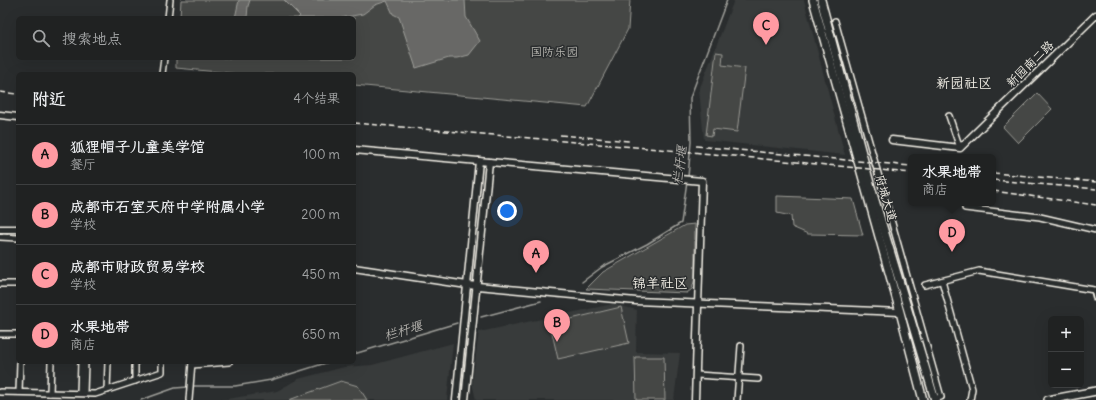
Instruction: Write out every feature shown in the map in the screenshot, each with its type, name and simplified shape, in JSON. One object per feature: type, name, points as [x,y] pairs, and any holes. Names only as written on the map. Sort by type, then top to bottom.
[{"type":"main road","name":"府城大道","points":[[814,0],[923,400]]},
{"type":"main road","name":"府城大道","points":[[821,0],[872,187],[934,400]]},
{"type":"main road","points":[[1048,400],[1096,391]]},
{"type":"street","points":[[168,16],[170,0]]},
{"type":"street","name":"新园南二路","points":[[960,148],[1096,15]]},
{"type":"street","points":[[835,21],[941,397],[934,400]]},
{"type":"street","points":[[162,72],[164,60]]},
{"type":"street","points":[[0,115],[16,117]]},
{"type":"street","points":[[892,140],[960,148],[949,116]]},
{"type":"street","points":[[356,150],[702,181],[697,375],[695,400]]},
{"type":"street","points":[[456,400],[479,161]]},
{"type":"street","points":[[465,400],[489,162]]},
{"type":"street","points":[[965,208],[1040,218],[1096,230]]},
{"type":"street","points":[[0,229],[16,230]]},
{"type":"street","points":[[0,237],[16,238]]},
{"type":"street","points":[[356,268],[466,285],[636,301],[900,312]]},
{"type":"street","points":[[925,285],[978,271],[1094,290],[1096,298]]},
{"type":"street","points":[[942,281],[972,389],[970,400]]},
{"type":"street","points":[[0,284],[16,284]]},
{"type":"street","points":[[0,334],[16,334]]},
{"type":"street","points":[[737,400],[741,346]]},
{"type":"street","points":[[19,392],[20,364]]},
{"type":"street","points":[[50,364],[50,392]]},
{"type":"street","points":[[81,364],[82,393]]},
{"type":"street","points":[[82,393],[85,364]]},
{"type":"street","points":[[107,390],[108,364]]},
{"type":"street","points":[[135,364],[135,380]]},
{"type":"street","points":[[0,392],[95,394],[162,372],[162,364]]},
{"type":"street","points":[[189,400],[192,364]]},
{"type":"street","points":[[697,375],[758,379]]},
{"type":"shaded area","points":[[239,0],[250,0],[247,16],[235,16]]},
{"type":"shaded area","points":[[284,0],[465,0],[466,17],[480,41],[469,55],[449,58],[416,68],[399,17],[393,14],[387,1],[375,5],[363,14],[352,16],[300,16]]},
{"type":"shaded area","points":[[734,0],[804,0],[845,155],[704,140],[699,90]]},
{"type":"shaded area","points":[[613,304],[637,310],[636,352],[680,353],[674,400],[476,400],[472,383],[479,332]]},
{"type":"shaded area","points":[[453,343],[447,400],[221,400],[277,391],[298,379],[344,367],[372,365]]},
{"type":"green space","name":"国防乐园","points":[[181,0],[630,0],[628,29],[587,107],[356,85],[356,72],[219,72],[176,68],[176,60],[356,60],[356,16],[180,16]]},
{"type":"green space","points":[[716,52],[723,53],[722,65],[745,68],[737,132],[713,129],[712,136],[706,135]]},
{"type":"green space","points":[[1037,93],[1052,109],[1018,143],[1003,127]]},
{"type":"green space","points":[[777,196],[853,199],[863,235],[808,234],[792,227],[791,216],[777,213]]},
{"type":"green space","points":[[695,224],[695,278],[692,289],[687,293],[586,289],[603,272],[685,225]]},
{"type":"green space","points":[[621,307],[629,343],[558,359],[550,324]]},
{"type":"green space","points":[[635,357],[664,357],[665,400],[636,400]]},
{"type":"green space","points":[[341,381],[358,386],[367,400],[289,400]]},
{"type":"waterway","name":"栏杆堰","points":[[688,177],[691,142],[690,98],[727,0]]},
{"type":"waterway","name":"栏杆堰","points":[[582,282],[602,267],[647,244],[681,223],[687,181]]},
{"type":"waterway","name":"栏杆堰","points":[[481,317],[541,301]]},
{"type":"waterway","name":"栏杆堰","points":[[356,353],[457,323]]},
{"type":"waterway","name":"栏杆堰","points":[[192,386],[235,386],[271,380],[323,364]]},
{"type":"waterway","name":"栏杆堰","points":[[141,400],[175,388],[188,387]]},
{"type":"railway","points":[[0,92],[16,94]]},
{"type":"railway","points":[[356,123],[681,151],[908,173]]},
{"type":"railway","points":[[560,135],[630,141]]},
{"type":"railway","points":[[696,146],[908,166]]},
{"type":"railway","points":[[996,173],[1096,182]]},
{"type":"railway","points":[[996,180],[1096,189]]},
{"type":"railway","points":[[996,191],[1096,205]]},
{"type":"place","name":"成都市财政贸易学校","points":[[766,45]]},
{"type":"place","name":"水果地带","points":[[952,252]]},
{"type":"place","name":"狐狸帽子儿童美学馆","points":[[536,273]]},
{"type":"place","name":"成都市石室天府中学附属小学","points":[[557,342]]},
{"type":"district","name":"新园社区","points":[[964,83]]},
{"type":"district","name":"锦羊社区","points":[[660,283]]}]
